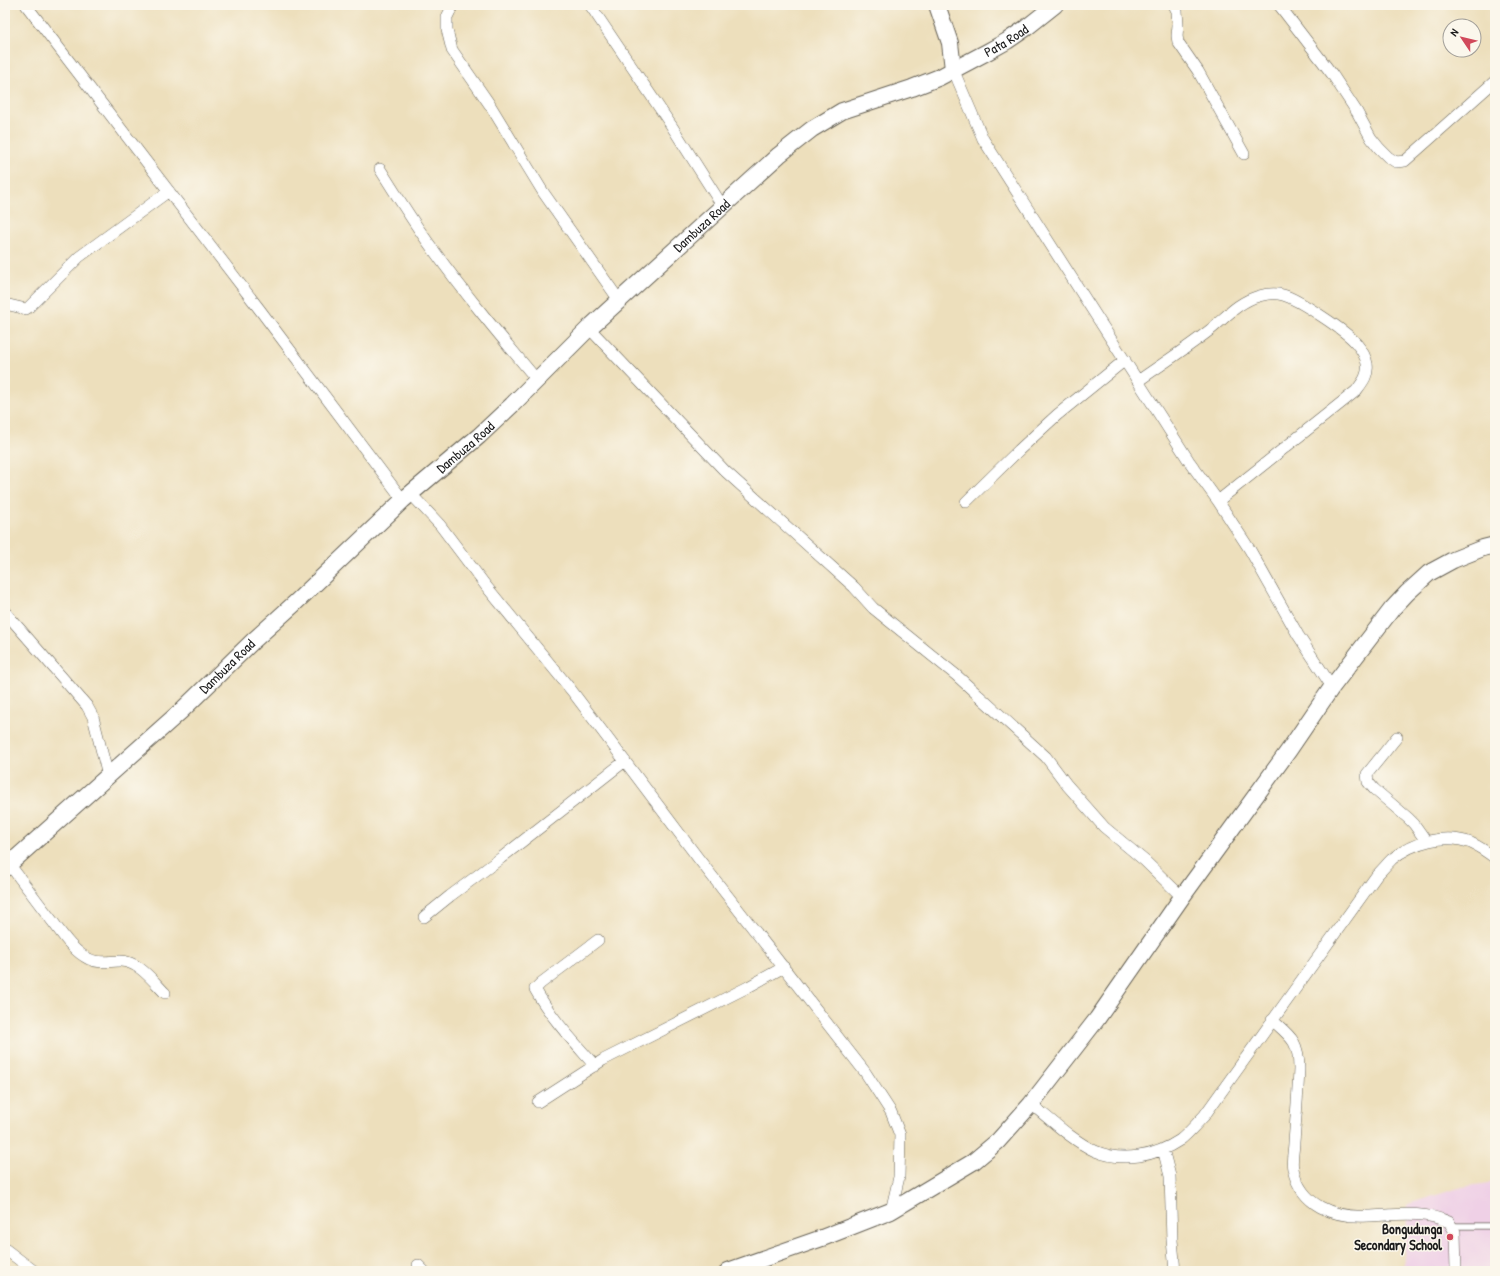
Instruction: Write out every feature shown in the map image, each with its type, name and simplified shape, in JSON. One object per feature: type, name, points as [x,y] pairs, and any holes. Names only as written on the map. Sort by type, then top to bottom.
[{"type":"street","points":[[26,5],[407,497],[440,525],[486,586],[572,691],[698,858],[865,1072],[891,1112],[899,1128],[901,1140],[900,1167],[891,1211]]},
{"type":"street","points":[[453,5],[447,17],[447,30],[452,50],[490,105],[543,192],[619,300]]},
{"type":"street","points":[[590,5],[671,125],[722,207]]},
{"type":"street","points":[[937,5],[950,43],[953,69],[983,139],[1190,461],[1218,501],[1269,582],[1301,640],[1332,687]]},
{"type":"street","name":"Pata Road","points":[[953,69],[1007,41],[1055,5]]},
{"type":"street","points":[[1174,5],[1177,11],[1178,42],[1198,71],[1244,154]]},
{"type":"street","points":[[1279,5],[1332,74],[1378,148],[1396,162],[1405,161],[1495,81]]},
{"type":"street","name":"Dambuza Road","points":[[7,866],[182,711],[253,641],[407,497],[479,436],[619,300],[800,137],[831,117],[868,102],[926,83],[953,69]]},
{"type":"street","points":[[380,169],[432,249],[537,380]]},
{"type":"street","points":[[5,304],[26,309],[29,307],[79,257],[169,191]]},
{"type":"street","points":[[1138,380],[1210,330],[1232,310],[1244,302],[1269,294],[1282,295],[1291,298],[1344,332],[1356,343],[1363,353],[1367,364],[1367,374],[1356,391],[1218,501]]},
{"type":"street","points":[[589,328],[735,480],[854,587],[873,608],[961,680],[1046,757],[1067,785],[1104,827],[1145,861],[1182,897]]},
{"type":"street","points":[[966,502],[1057,415],[1125,360]]},
{"type":"street","points":[[728,1271],[762,1265],[822,1238],[891,1211],[973,1162],[998,1141],[1031,1104],[1097,1020],[1182,897],[1289,750],[1332,687],[1392,609],[1429,573],[1453,560],[1495,545]]},
{"type":"street","points":[[5,612],[87,706],[93,717],[108,776]]},
{"type":"street","points":[[1397,737],[1367,774],[1368,782],[1414,824],[1426,841]]},
{"type":"street","points":[[424,917],[625,761]]},
{"type":"street","points":[[1031,1104],[1081,1143],[1096,1151],[1112,1156],[1125,1157],[1148,1155],[1180,1140],[1190,1132],[1204,1116],[1377,875],[1392,859],[1406,850],[1426,841],[1453,839],[1470,843],[1495,858]]},
{"type":"street","points":[[7,866],[68,942],[80,954],[91,960],[105,963],[120,961],[129,962],[139,967],[166,993]]},
{"type":"street","points":[[595,1066],[564,1030],[541,1000],[536,990],[541,983],[598,940]]},
{"type":"street","points":[[538,1102],[595,1066],[784,967]]},
{"type":"street","points":[[1272,1020],[1295,1043],[1299,1055],[1292,1167],[1297,1183],[1315,1204],[1336,1214],[1359,1217],[1403,1213],[1423,1215],[1449,1222],[1455,1232],[1456,1270]]},
{"type":"street","points":[[1163,1149],[1170,1176],[1172,1240],[1175,1271]]},
{"type":"street","points":[[5,1249],[23,1268],[34,1271]]},
{"type":"lane","points":[[1452,1226],[1495,1226]]},
{"type":"shaded area","name":"Bongudunga Secondary School","points":[[1495,1182],[1495,1271],[1403,1271],[1408,1204],[1462,1187]]},
{"type":"place","name":"Bongudunga Secondary School","points":[[1450,1237]]}]
